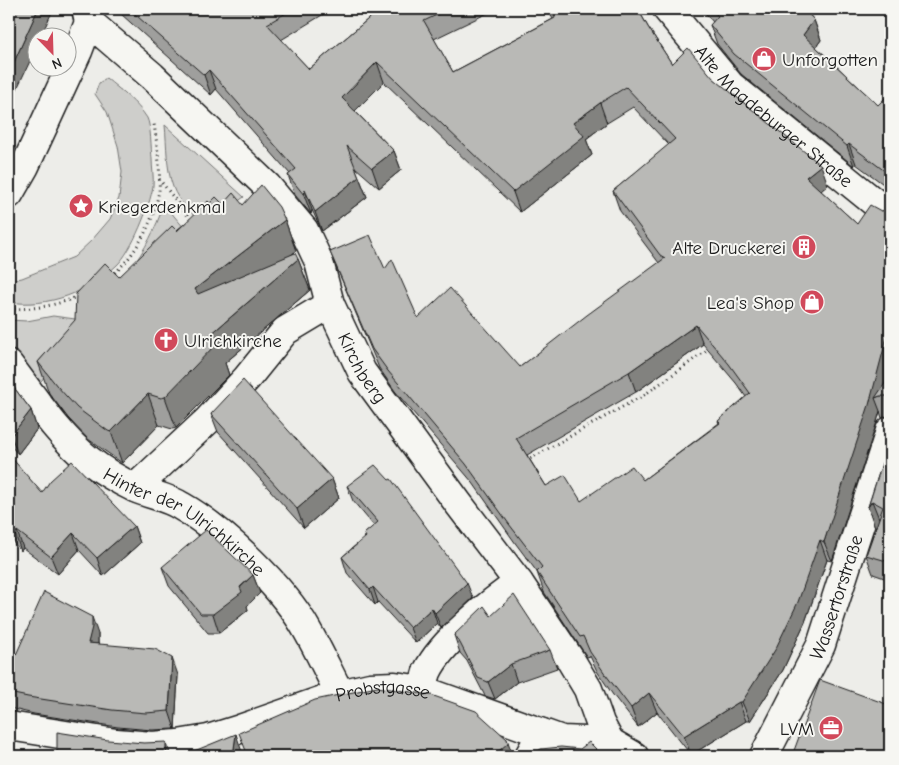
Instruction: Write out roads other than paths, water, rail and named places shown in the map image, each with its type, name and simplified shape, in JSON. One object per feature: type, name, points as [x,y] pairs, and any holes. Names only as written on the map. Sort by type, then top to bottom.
[{"type":"street","name":"Alte Magdeburger Straße","points":[[667,9],[730,85],[890,215]]},
{"type":"street","name":"Kirchberg","points":[[88,16],[267,186],[304,230],[319,262],[330,304],[362,372],[519,583],[570,659],[588,689],[604,732],[610,742]]},
{"type":"street","points":[[9,194],[29,157],[88,16]]},
{"type":"street","points":[[135,488],[214,414],[286,331],[330,304]]},
{"type":"street","name":"Hinter der Ulrichkirche","points":[[9,365],[74,447],[90,461],[135,488],[175,502],[202,518],[248,558],[284,598],[307,629],[340,694]]},
{"type":"street","name":"Wassertorstraße","points":[[764,756],[821,645],[890,431]]},
{"type":"street","points":[[422,690],[428,671],[438,655],[458,633],[498,597],[519,583]]},
{"type":"street","name":"Probstgasse","points":[[9,726],[116,743],[152,746],[178,744],[208,739],[340,694],[370,687],[395,686],[422,690],[562,740],[610,742],[634,756]]},
{"type":"street","points":[[529,756],[542,733]]},
{"type":"place","name":"Unforgotten","points":[[764,59]]},
{"type":"place","name":"Kriegerdenkmal","points":[[81,206]]},
{"type":"place","name":"Alte Druckerei","points":[[804,247]]},
{"type":"place","name":"Lea's Shop","points":[[812,302]]},
{"type":"place","name":"Ulrichkirche","points":[[166,340]]},
{"type":"place","name":"LVM","points":[[831,728]]}]
